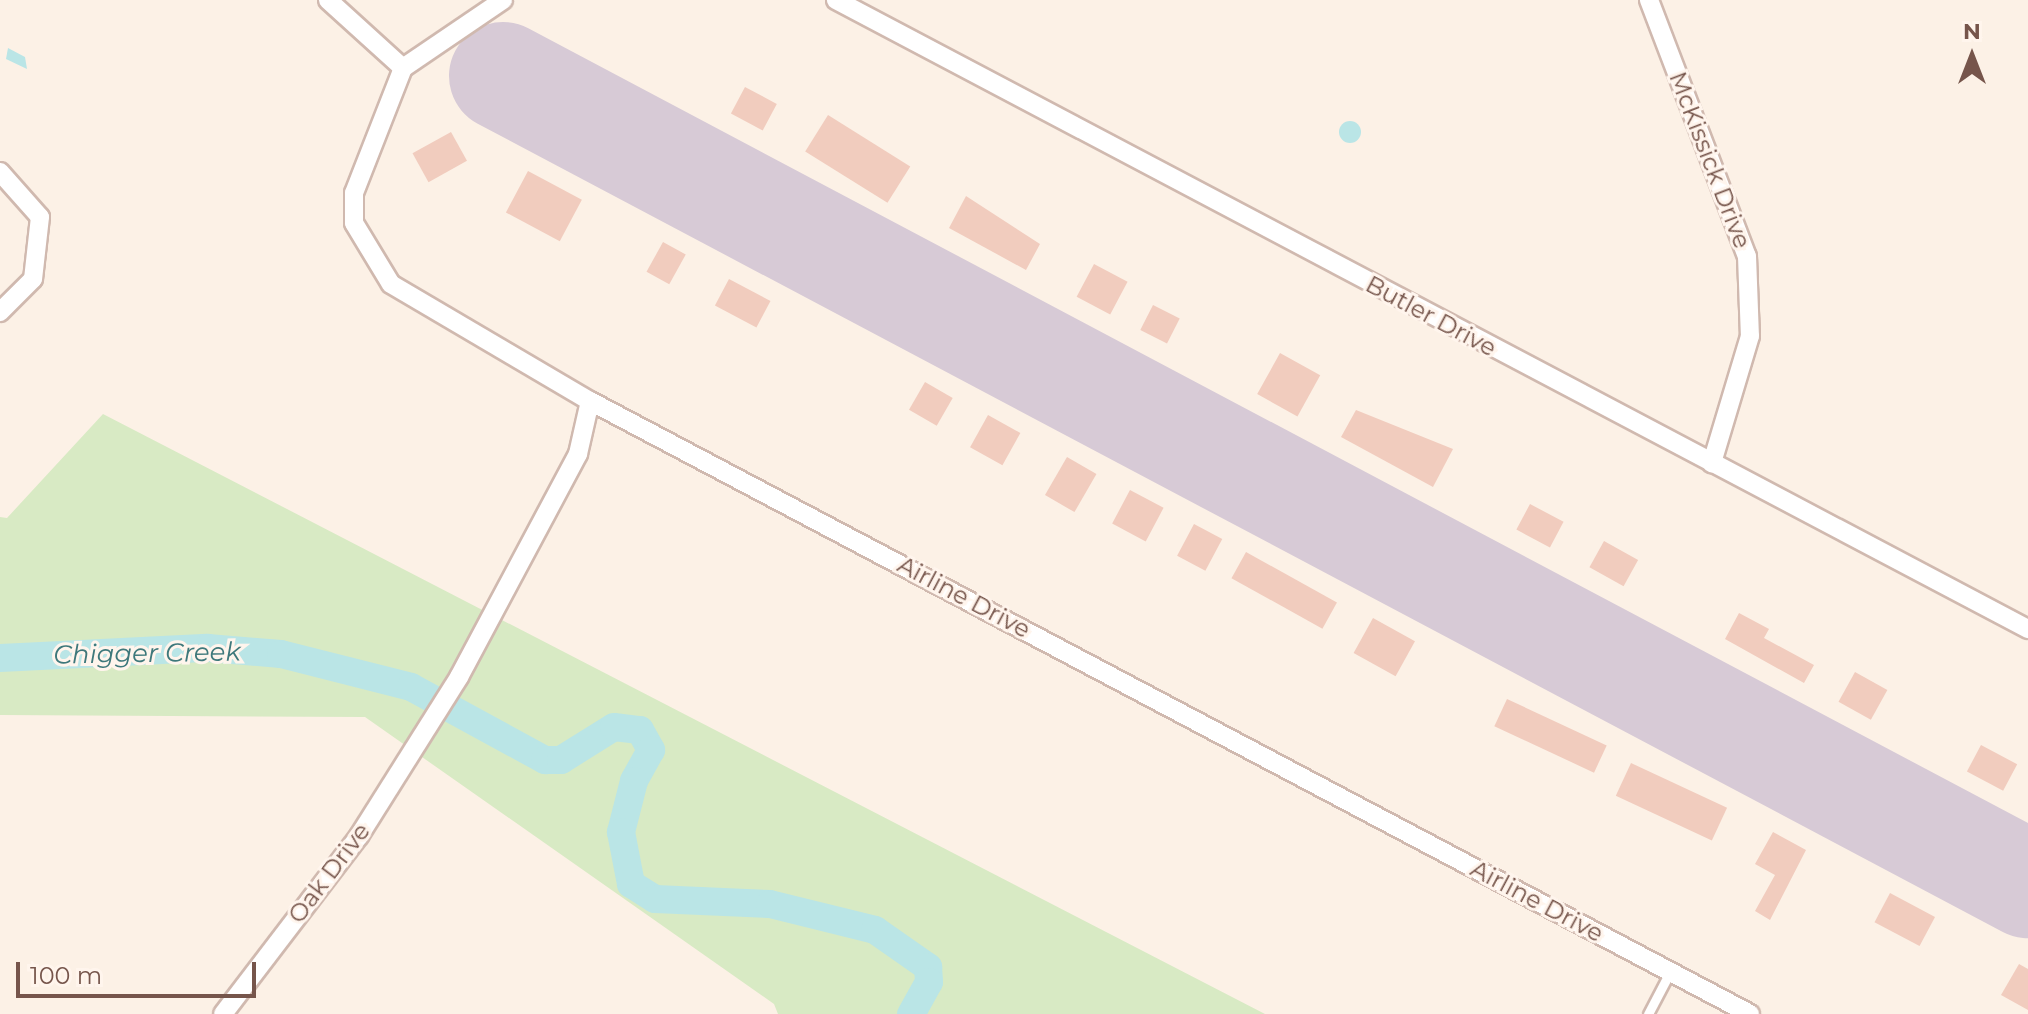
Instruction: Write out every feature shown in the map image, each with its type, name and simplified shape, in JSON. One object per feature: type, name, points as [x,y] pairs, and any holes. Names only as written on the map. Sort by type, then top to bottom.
[{"type":"street","points":[[328,0],[403,68],[503,0]]},
{"type":"street","name":"Butler Drive","points":[[836,0],[2028,629]]},
{"type":"street","name":"McKissick Drive","points":[[1649,0],[1747,256],[1750,336],[1712,463]]},
{"type":"street","name":"Airline Drive","points":[[403,68],[354,193],[354,223],[368,252],[391,284],[590,401],[1750,1014]]},
{"type":"street","points":[[0,172],[40,217],[33,279],[0,312]]},
{"type":"street","name":"Oak Drive","points":[[223,1014],[359,836],[429,728],[578,454],[590,401]]},
{"type":"lane","points":[[1648,1014],[1670,972]]},
{"type":"green space","points":[[103,414],[1265,1014],[778,1014],[774,1004],[365,717],[0,715],[0,517],[7,518]]},
{"type":"water","points":[[8,48],[25,57],[27,69],[6,59]]},
{"type":"water","points":[[1350,121],[1361,132],[1350,143],[1339,132]]},
{"type":"building","points":[[745,87],[777,104],[763,130],[731,113]]},
{"type":"building","points":[[828,115],[910,166],[887,203],[805,151]]},
{"type":"building","points":[[451,132],[467,161],[429,182],[413,153]]},
{"type":"building","points":[[528,171],[582,200],[560,241],[506,212]]},
{"type":"building","points":[[966,196],[1040,244],[1026,270],[949,228]]},
{"type":"building","points":[[663,242],[686,255],[669,284],[647,272]]},
{"type":"building","points":[[1094,264],[1128,282],[1110,315],[1077,297]]},
{"type":"building","points":[[729,279],[770,301],[756,328],[715,305]]},
{"type":"building","points":[[1153,305],[1180,319],[1167,344],[1140,330]]},
{"type":"building","points":[[1280,353],[1320,375],[1297,416],[1257,394]]},
{"type":"building","points":[[925,382],[953,398],[937,426],[909,410]]},
{"type":"building","points":[[1356,410],[1453,449],[1433,487],[1341,437]]},
{"type":"building","points":[[988,415],[1020,433],[1002,465],[970,447]]},
{"type":"building","points":[[1067,457],[1096,474],[1074,512],[1045,495]]},
{"type":"building","points":[[1130,490],[1164,508],[1146,541],[1112,524]]},
{"type":"building","points":[[1530,504],[1564,522],[1550,547],[1516,530]]},
{"type":"building","points":[[1194,524],[1222,539],[1205,571],[1177,556]]},
{"type":"building","points":[[1604,541],[1638,560],[1624,586],[1589,567]]},
{"type":"building","points":[[1246,552],[1337,602],[1322,629],[1231,578]]},
{"type":"building","points":[[1739,613],[1769,629],[1764,638],[1814,665],[1804,683],[1725,639]]},
{"type":"building","points":[[1373,618],[1415,641],[1396,676],[1354,653]]},
{"type":"building","points":[[1855,672],[1887,690],[1871,720],[1839,702]]},
{"type":"building","points":[[1507,699],[1607,745],[1594,773],[1494,726]]},
{"type":"building","points":[[1981,745],[2017,764],[2003,791],[1967,771]]},
{"type":"building","points":[[1631,763],[1727,808],[1712,840],[1616,796]]},
{"type":"building","points":[[1773,832],[1806,850],[1770,920],[1755,911],[1775,875],[1755,864]]},
{"type":"building","points":[[1890,893],[1935,917],[1920,946],[1875,922]]},
{"type":"building","points":[[2019,964],[2028,969],[2028,1010],[2001,995]]},
{"type":"waterway","name":"Chigger Creek","points":[[0,658],[208,648],[281,654],[411,687],[545,760],[561,760],[614,727],[640,730],[651,750],[634,781],[621,832],[631,884],[655,899],[770,904],[875,930],[928,967],[929,982],[911,1014]]},
{"type":"runway","points":[[503,76],[2028,884]]}]
